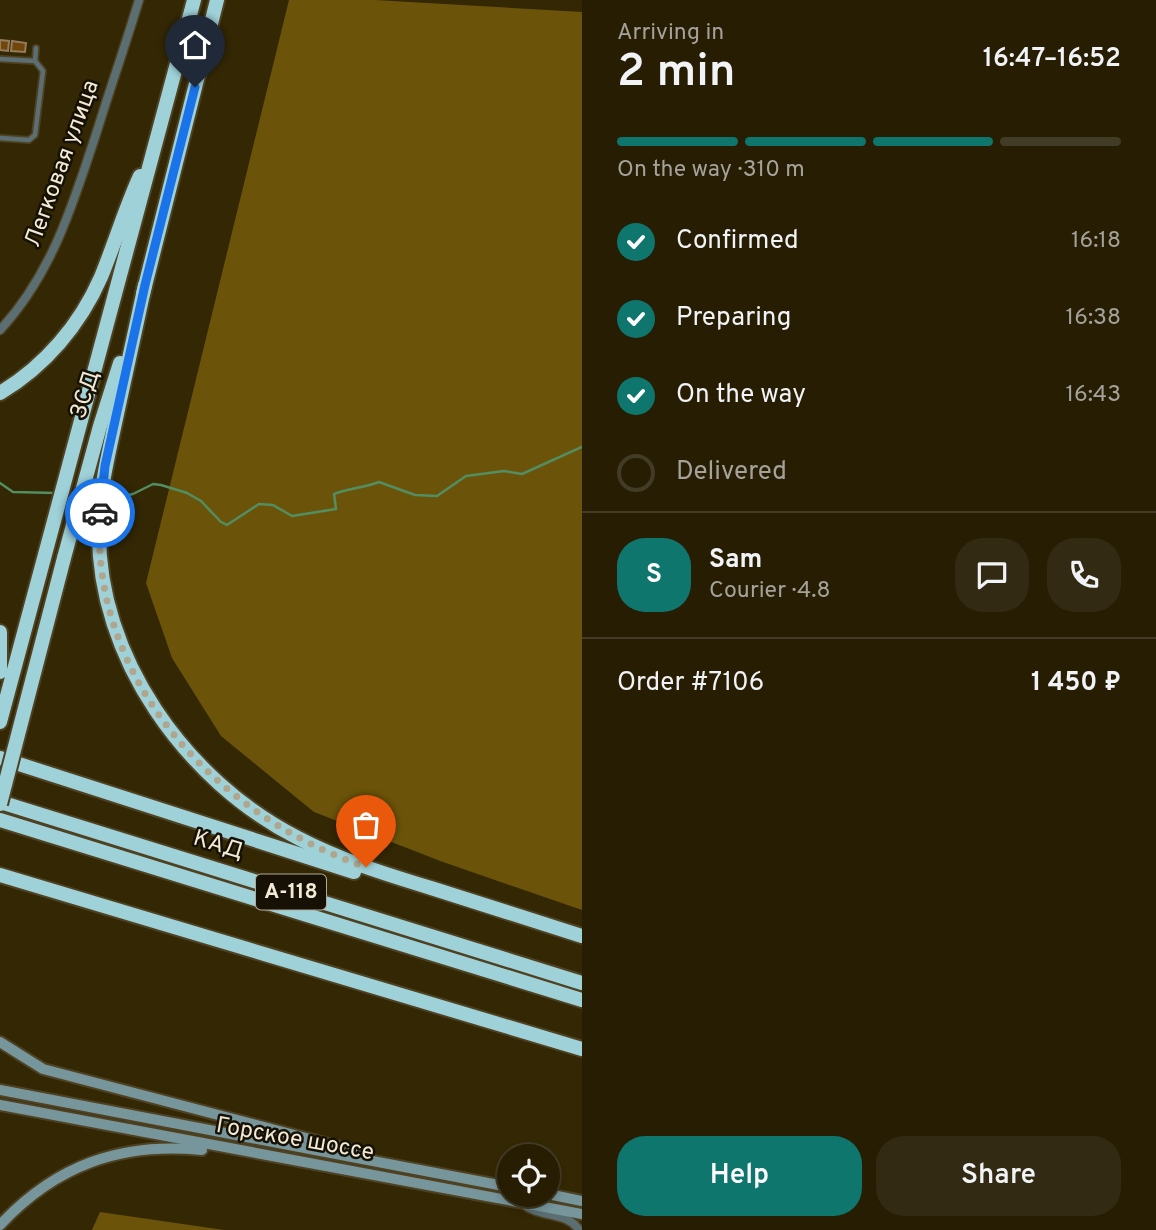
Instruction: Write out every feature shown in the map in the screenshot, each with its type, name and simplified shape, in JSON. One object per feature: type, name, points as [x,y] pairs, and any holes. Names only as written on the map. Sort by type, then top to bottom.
[{"type":"highway","name":"ЗСД","points":[[0,722],[194,0]]},
{"type":"highway","name":"ЗСД","points":[[0,803],[145,285],[217,0]]},
{"type":"highway","points":[[0,393],[44,359],[79,318],[101,276],[125,208],[156,143]]},
{"type":"highway","points":[[106,428],[99,529],[105,593],[115,628],[146,695],[162,719],[198,761],[238,799],[295,837],[352,862],[582,936]]},
{"type":"highway","points":[[0,632],[0,672]]},
{"type":"highway","points":[[0,758],[582,945]]},
{"type":"highway","name":"КАД","points":[[0,803],[582,983]]},
{"type":"highway","name":"КАД","points":[[0,820],[582,1000]]},
{"type":"highway","points":[[0,874],[578,1048]]},
{"type":"main road","points":[[0,1042],[10,1051],[43,1069],[423,1170]]},
{"type":"main road","name":"Горское шоссе","points":[[0,1090],[497,1185]]},
{"type":"main road","name":"Горское шоссе","points":[[0,1105],[497,1198]]},
{"type":"main road","points":[[0,1225],[38,1189],[59,1176],[106,1156],[131,1151],[185,1149],[270,1157]]},
{"type":"main road","points":[[560,1193],[582,1192]]},
{"type":"main road","points":[[560,1196],[582,1201]]},
{"type":"main road","name":"Горское шоссе","points":[[546,1207],[582,1214]]},
{"type":"street","name":"Легковая улица","points":[[0,330],[40,278],[60,237],[139,0]]},
{"type":"street","points":[[527,1207],[531,1211],[567,1218],[579,1230]]},
{"type":"lane","points":[[0,138],[29,141],[35,135],[43,71],[35,61],[36,48]]},
{"type":"lane","points":[[0,59],[35,61]]},
{"type":"lane","points":[[0,1225],[6,1230]]},
{"type":"shaded area","points":[[289,0],[375,0],[582,12],[582,910],[443,862],[314,812],[221,736],[172,658],[146,583]]},
{"type":"shaded area","points":[[100,1212],[224,1230],[92,1230]]},
{"type":"building","points":[[0,40],[9,41],[8,51],[0,50]]},
{"type":"building","points":[[12,41],[26,43],[25,52],[11,51]]},
{"type":"waterway","points":[[104,500],[133,494],[153,484],[161,485],[187,493],[201,501],[227,525],[259,504],[273,505],[292,516],[336,509],[334,494],[379,482],[415,495],[437,496],[466,476],[504,471],[522,474],[582,447]]},
{"type":"waterway","points":[[0,483],[13,492],[56,493]]},
{"type":"way so far","points":[[100,513],[102,572],[115,628],[132,668],[162,719],[184,747],[253,811],[315,847],[366,867]]},
{"type":"route","points":[[100,513],[105,466],[145,285],[195,87]]}]
